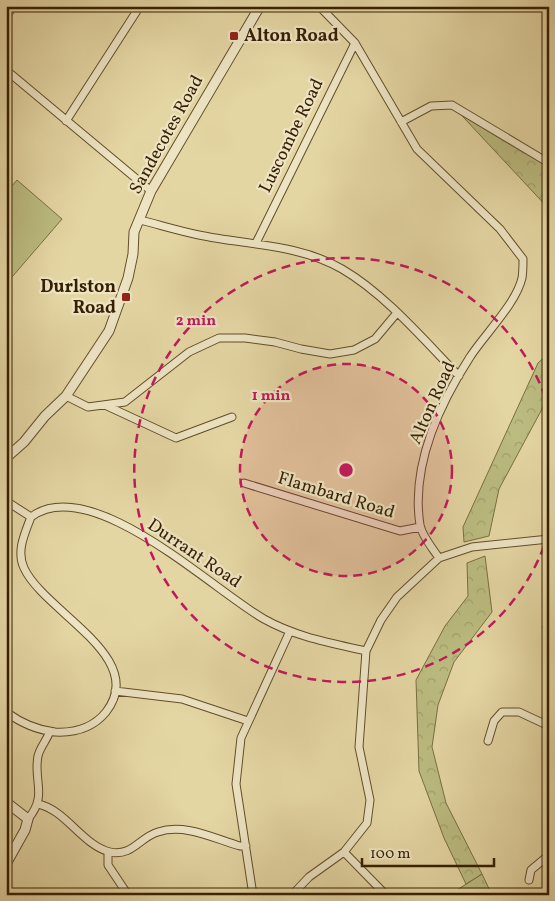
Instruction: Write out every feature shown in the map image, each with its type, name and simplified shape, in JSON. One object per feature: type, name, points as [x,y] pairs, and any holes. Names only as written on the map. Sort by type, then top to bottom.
[{"type":"street","points":[[6,16],[14,6]]},
{"type":"street","points":[[66,121],[140,6]]},
{"type":"street","name":"Sandecotes Road","points":[[6,458],[24,442],[45,416],[66,396],[108,331],[128,278],[134,254],[134,232],[151,191],[260,6]]},
{"type":"street","name":"Alton Road","points":[[319,6],[355,43],[417,149],[500,229],[523,259],[522,279],[513,298],[458,376],[427,448],[420,476],[420,527]]},
{"type":"street","name":"Luscombe Road","points":[[256,243],[355,43]]},
{"type":"street","points":[[6,70],[151,191]]},
{"type":"street","points":[[401,122],[430,106],[452,105],[549,163]]},
{"type":"street","points":[[140,220],[200,235],[256,243],[316,258],[340,268],[366,284],[458,376]]},
{"type":"street","points":[[66,396],[88,407],[107,406],[125,402],[189,352],[219,338],[245,338],[275,342],[301,350],[330,354],[354,350],[375,339],[396,314]]},
{"type":"street","points":[[107,406],[176,438],[232,418]]},
{"type":"street","name":"Flambard Road","points":[[244,483],[400,531],[420,527]]},
{"type":"street","points":[[6,501],[32,517],[21,543],[23,566],[33,585],[98,644],[117,676],[115,692],[108,709],[90,726],[74,732],[50,731],[25,724],[6,712]]},
{"type":"street","name":"Durrant Road","points":[[32,517],[42,509],[74,507],[100,515],[156,542],[258,615],[308,638],[366,650]]},
{"type":"street","points":[[420,527],[439,558]]},
{"type":"street","points":[[292,895],[309,877],[344,852],[367,823],[370,800],[359,747],[366,650],[381,620],[397,597],[439,558],[472,547],[549,539]]},
{"type":"street","points":[[253,895],[236,784],[241,738],[290,631]]},
{"type":"street","points":[[115,692],[182,699],[248,721]]},
{"type":"street","points":[[488,741],[494,721],[502,712],[519,712],[549,726]]},
{"type":"street","points":[[6,864],[25,830],[28,819],[38,804],[40,795],[38,758],[50,731]]},
{"type":"street","points":[[6,802],[28,819]]},
{"type":"street","points":[[38,804],[51,810],[108,852],[126,852],[156,832],[168,830],[193,832],[240,846],[246,846]]},
{"type":"street","points":[[108,852],[108,865],[128,895]]},
{"type":"street","points":[[344,852],[386,895]]},
{"type":"street","points":[[529,880],[531,870],[549,855]]},
{"type":"green space","points":[[452,105],[549,163],[549,209]]},
{"type":"green space","points":[[17,180],[62,219],[6,284],[6,193]]},
{"type":"green space","points":[[549,353],[549,396],[499,489],[489,536],[464,542],[463,527],[538,363]]},
{"type":"green space","points":[[485,556],[492,612],[454,662],[438,705],[432,747],[446,803],[482,874],[466,884],[444,838],[419,771],[416,680],[445,626],[468,596],[467,563]]},
{"type":"green space","points":[[482,874],[492,895],[457,895],[457,890]]},
{"type":"place","name":"Alton Road","points":[[234,36]]},
{"type":"place","name":"Durlston Road","points":[[126,297]]}]
